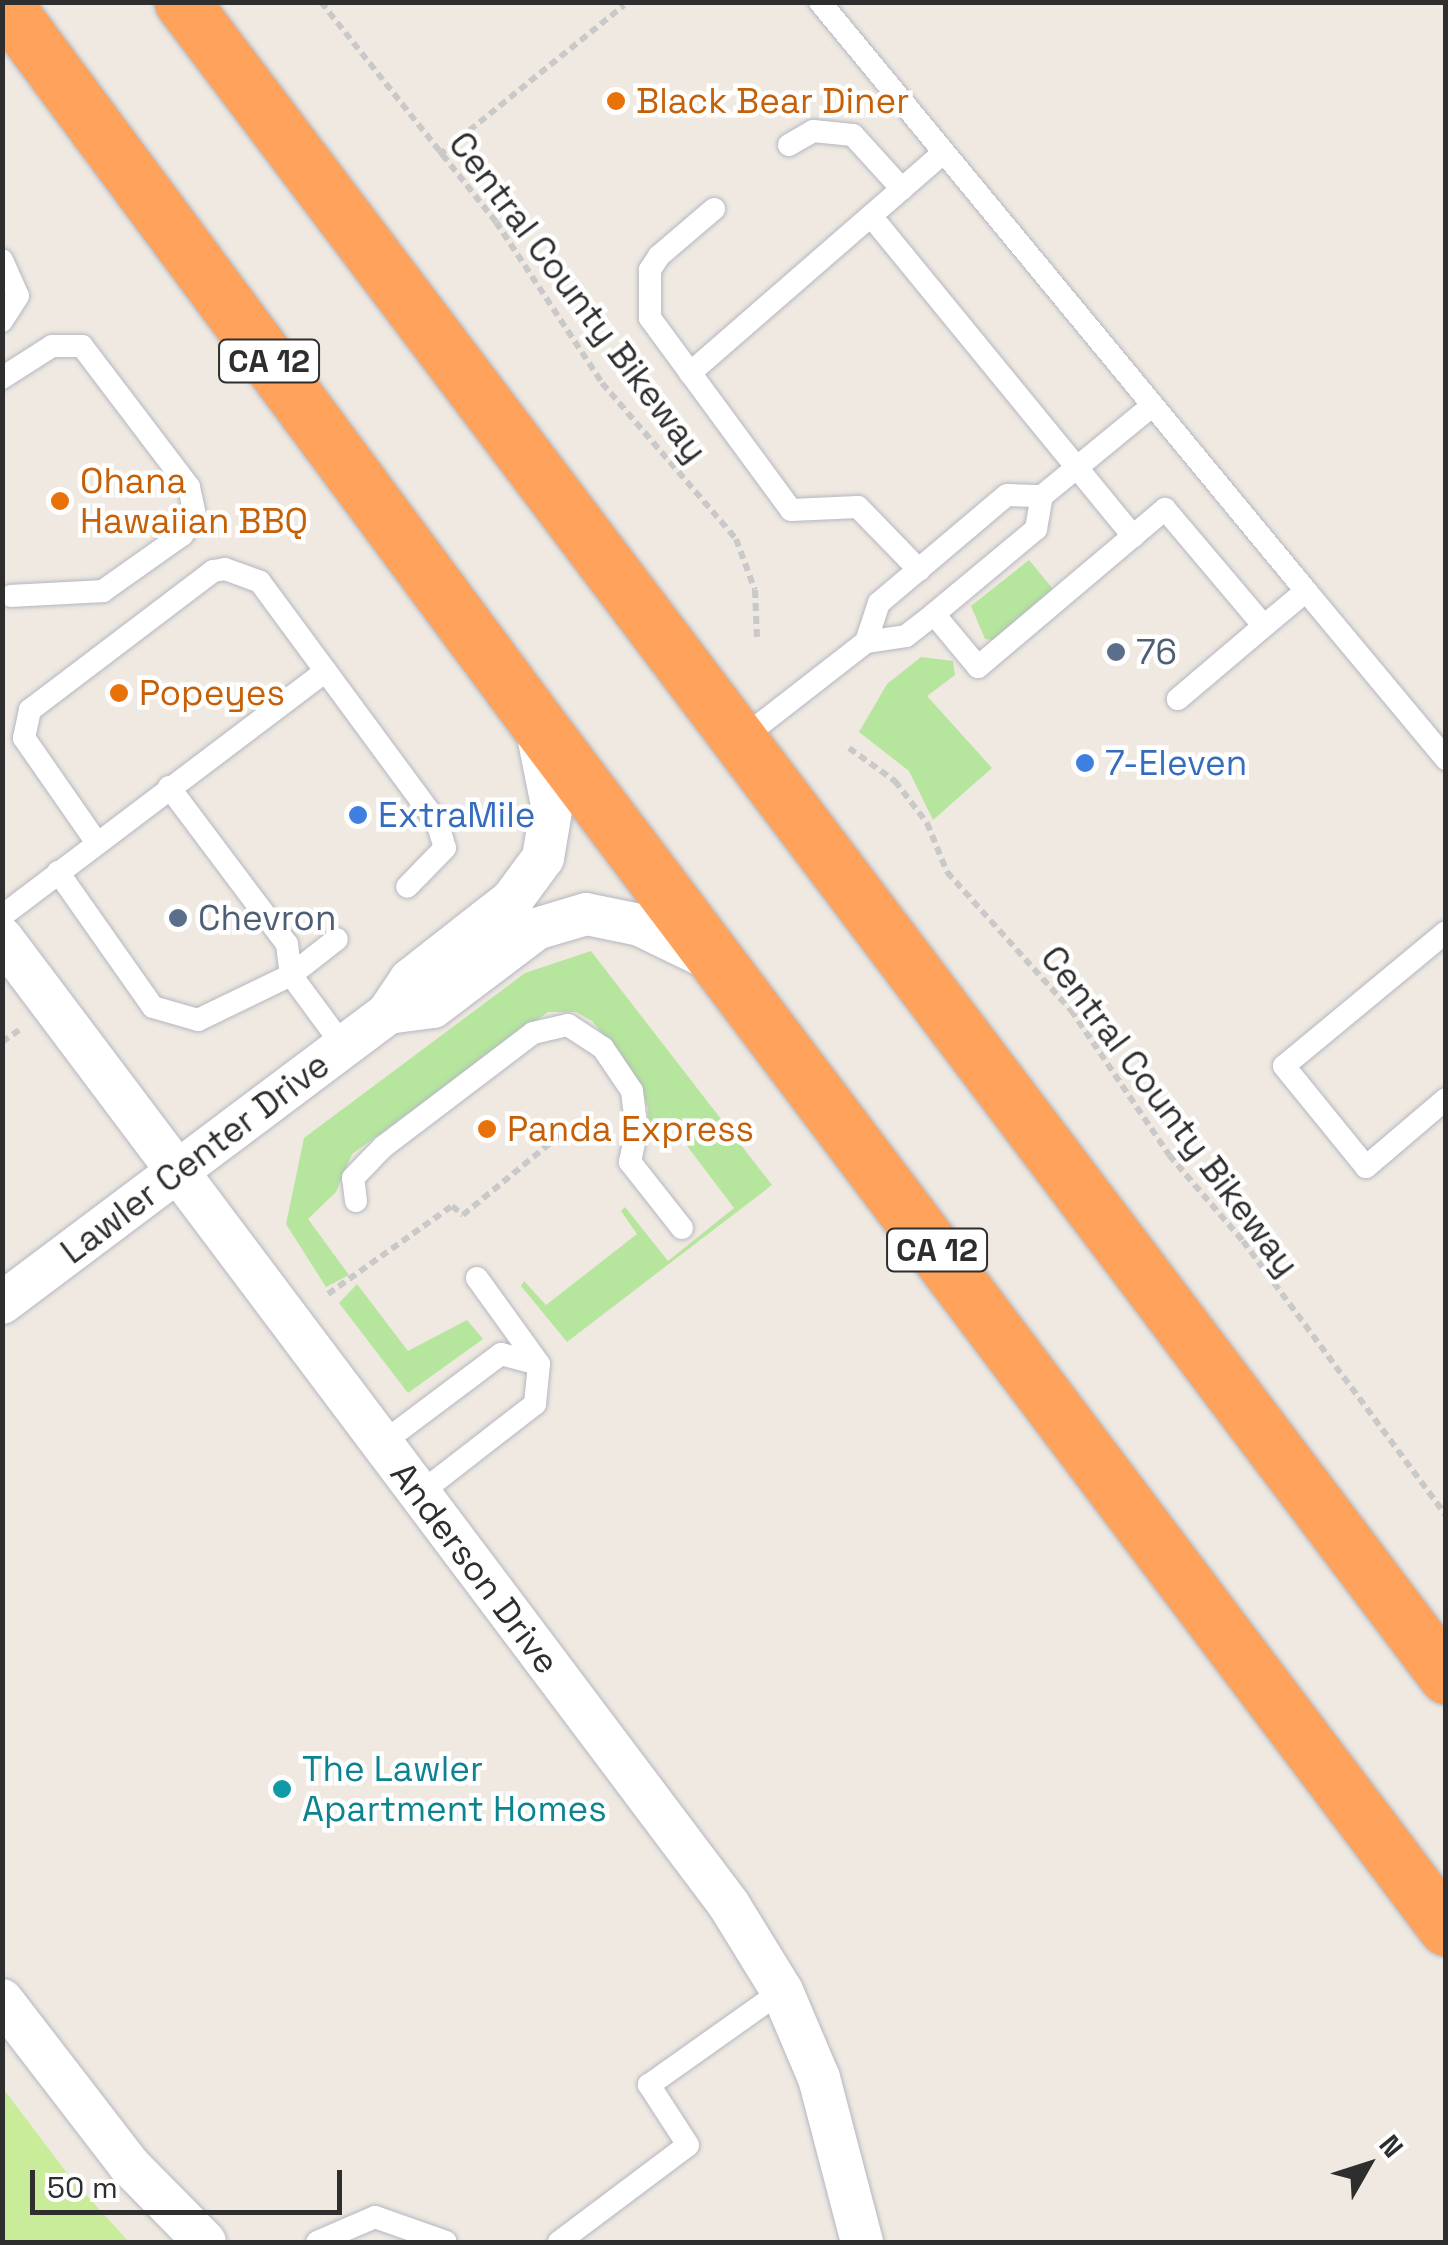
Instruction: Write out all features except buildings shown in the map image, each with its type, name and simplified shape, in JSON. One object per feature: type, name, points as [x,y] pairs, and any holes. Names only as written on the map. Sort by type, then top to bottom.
[{"type":"highway","name":"CA 12","points":[[4,2],[534,720],[723,965],[1446,1928]]},
{"type":"highway","points":[[182,2],[1446,1676]]},
{"type":"street","name":"Lawler Center Drive","points":[[2,1303],[388,1014],[410,980],[512,900],[543,858],[552,805],[534,720]]},
{"type":"street","name":"Lawler Center Drive","points":[[388,1014],[432,1007],[536,929],[586,914],[640,924],[723,965]]},
{"type":"street","name":"Anderson Drive","points":[[2,938],[729,1905],[782,1990],[818,2078],[862,2242]]},
{"type":"street","points":[[2,2000],[129,2165],[205,2242]]},
{"type":"lane","points":[[820,2],[1446,759]]},
{"type":"lane","points":[[790,146],[813,130],[853,135],[902,189]]},
{"type":"lane","points":[[690,373],[944,153]]},
{"type":"lane","points":[[714,209],[650,270],[650,318],[791,510],[858,507],[919,570]]},
{"type":"lane","points":[[871,216],[1133,536]]},
{"type":"lane","points":[[2,260],[18,296],[2,321]]},
{"type":"lane","points":[[2,378],[52,346],[82,346],[189,487],[195,516],[182,535],[102,591],[5,594]]},
{"type":"lane","points":[[740,740],[866,642],[906,636],[934,614],[1036,529],[1042,496],[1152,406]]},
{"type":"lane","points":[[866,642],[879,603],[1008,495],[1042,496]]},
{"type":"lane","points":[[934,614],[978,667],[1165,509],[1264,626]]},
{"type":"lane","points":[[97,843],[24,738],[30,710],[213,572],[236,571],[260,582],[444,836],[439,860],[407,887]]},
{"type":"lane","points":[[1178,699],[1306,591]]},
{"type":"lane","points":[[2,916],[326,671]]},
{"type":"lane","points":[[170,787],[287,944],[291,975],[344,1047]]},
{"type":"lane","points":[[58,872],[153,1008],[198,1020],[291,975],[337,939]]},
{"type":"lane","points":[[1446,932],[1284,1066],[1366,1167],[1446,1099]]},
{"type":"lane","points":[[356,1201],[353,1178],[384,1146],[548,1026],[588,1032],[632,1091],[637,1129],[630,1162],[682,1228]]},
{"type":"lane","points":[[419,1494],[534,1404],[539,1364],[477,1278]]},
{"type":"lane","points":[[381,1444],[501,1354],[539,1364]]},
{"type":"lane","points":[[559,2242],[688,2145],[650,2085],[782,1990]]},
{"type":"lane","points":[[317,2242],[376,2217],[446,2242]]},
{"type":"path","name":"Central County Bikeway","points":[[321,2],[496,222],[602,382],[736,539],[755,590],[757,637]]},
{"type":"path","points":[[439,155],[624,5]]},
{"type":"path","name":"Central County Bikeway","points":[[849,748],[895,781],[927,823],[947,872],[1071,1010],[1170,1155],[1243,1241],[1446,1515]]},
{"type":"path","points":[[2,1042],[19,1030]]},
{"type":"path","points":[[328,1294],[452,1206],[463,1215],[577,1121]]},
{"type":"green space","points":[[1029,560],[1053,589],[993,640],[985,639],[971,606]]},
{"type":"green space","points":[[921,657],[953,661],[955,675],[927,696],[992,768],[933,820],[909,771],[859,732],[887,684]]},
{"type":"green space","points":[[591,951],[772,1185],[567,1342],[521,1286],[524,1281],[546,1305],[637,1234],[621,1211],[625,1207],[668,1261],[734,1208],[672,1126],[649,1141],[648,1107],[630,1068],[592,1021],[576,1012],[548,1012],[352,1154],[336,1192],[308,1219],[349,1275],[326,1287],[286,1224],[304,1138],[525,973]]},
{"type":"green space","points":[[357,1284],[408,1351],[467,1320],[483,1339],[408,1393],[339,1303]]},
{"type":"green space","points":[[2,2087],[70,2177],[129,2242],[3,2242]]},
{"type":"place","name":"Black Bear Diner","points":[[616,101]]},
{"type":"place","name":"Ohana Hawaiian BBQ","points":[[60,501]]},
{"type":"place","name":"76","points":[[1116,652]]},
{"type":"place","name":"Popeyes","points":[[119,693]]},
{"type":"place","name":"7-Eleven","points":[[1085,763]]},
{"type":"place","name":"ExtraMile","points":[[358,815]]},
{"type":"place","name":"Chevron","points":[[178,918]]},
{"type":"place","name":"Panda Express","points":[[487,1129]]},
{"type":"place","name":"The Lawler Apartment Homes","points":[[282,1789]]}]
